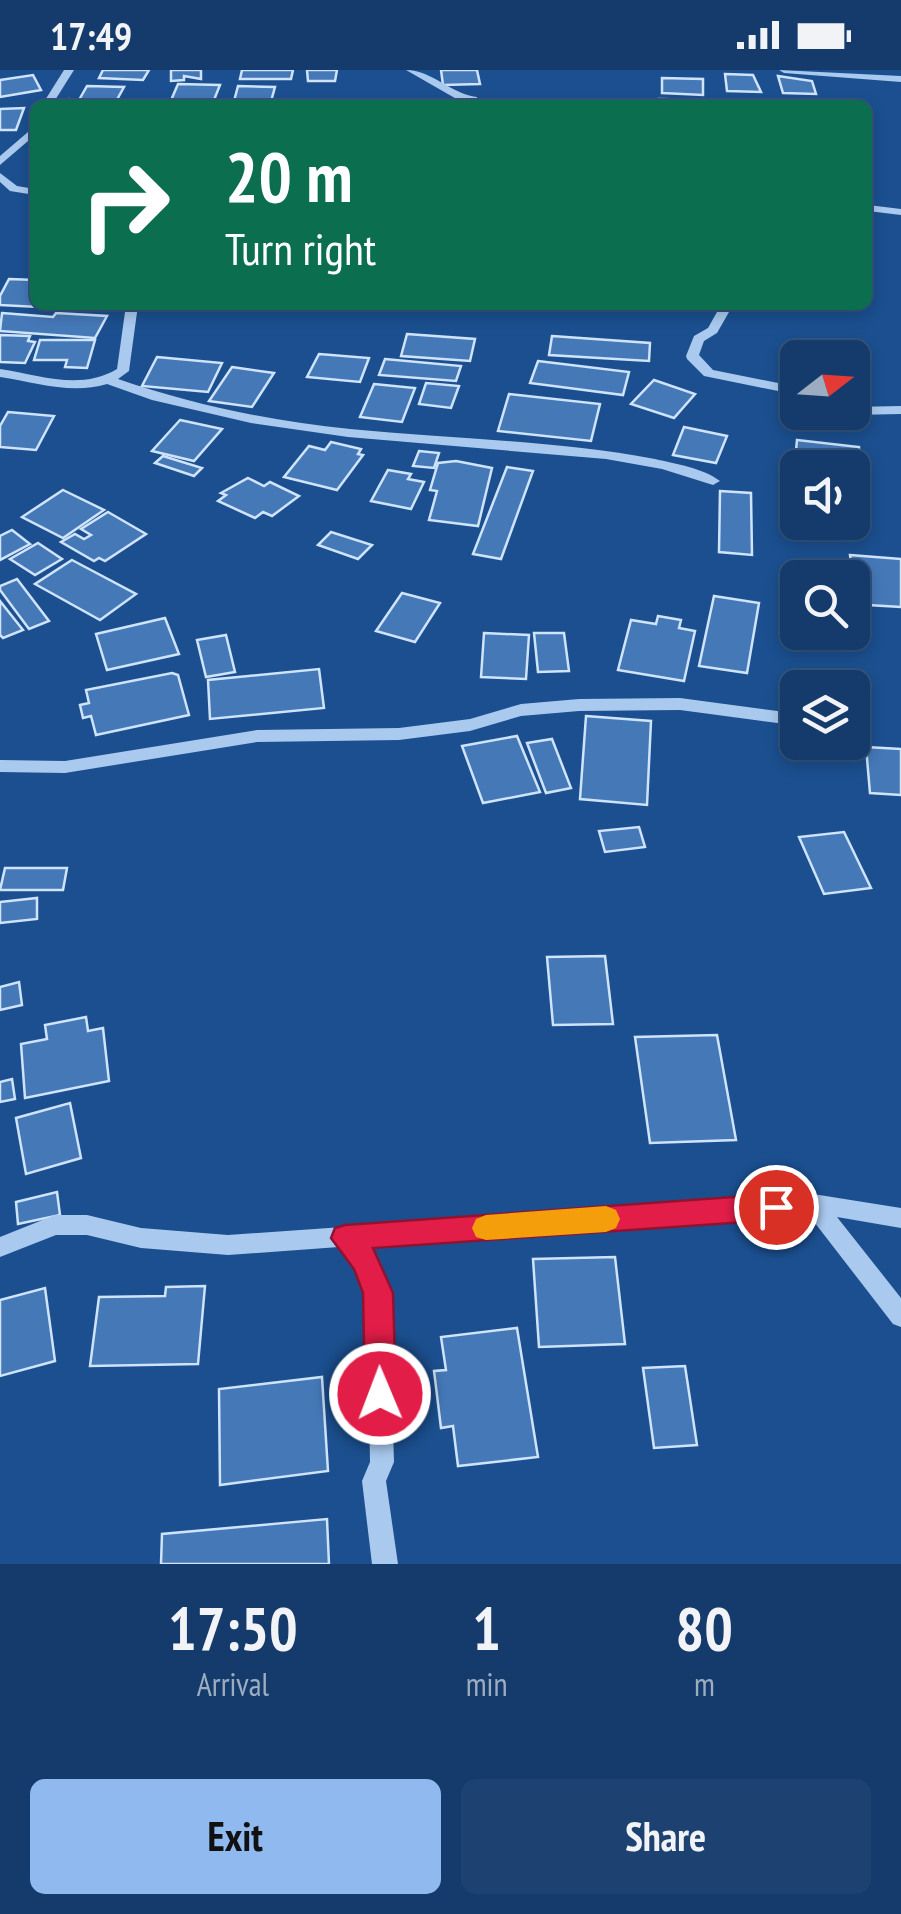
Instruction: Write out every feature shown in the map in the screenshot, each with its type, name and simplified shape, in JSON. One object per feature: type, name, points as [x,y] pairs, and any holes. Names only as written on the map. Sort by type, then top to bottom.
[{"type":"street","points":[[50,100],[70,70]]},
{"type":"street","points":[[411,70],[473,100]]},
{"type":"street","points":[[784,70],[901,79]]},
{"type":"street","points":[[0,162],[30,134]]},
{"type":"street","points":[[0,176],[14,189],[30,191]]},
{"type":"street","points":[[872,208],[901,212]]},
{"type":"street","points":[[0,372],[74,387],[110,381],[123,371],[131,310]]},
{"type":"street","points":[[724,310],[713,330],[698,339],[692,356],[709,372],[780,388]]},
{"type":"street","points":[[110,381],[156,398],[290,427],[607,456],[712,481]]},
{"type":"street","points":[[870,411],[901,410]]},
{"type":"street","points":[[0,766],[65,767],[257,736],[399,734],[470,726],[521,710],[578,705],[680,704],[780,717]]},
{"type":"street","points":[[813,1204],[901,1316]]},
{"type":"street","points":[[0,1247],[54,1225],[87,1225],[140,1238],[228,1245],[813,1204],[901,1218]]},
{"type":"street","points":[[345,1238],[365,1261],[378,1293],[382,1462],[374,1480],[384,1564]]},
{"type":"building","points":[[103,70],[149,70],[143,80],[99,78]]},
{"type":"building","points":[[171,70],[201,70],[201,79],[184,76],[184,80],[171,81]]},
{"type":"building","points":[[242,70],[293,70],[291,79],[240,79]]},
{"type":"building","points":[[307,70],[337,70],[335,81],[308,81]]},
{"type":"building","points":[[441,70],[477,70],[480,84],[443,85]]},
{"type":"building","points":[[725,74],[753,75],[761,92],[727,91]]},
{"type":"building","points":[[33,75],[41,90],[0,97],[0,80]]},
{"type":"building","points":[[778,76],[812,81],[816,94],[783,93]]},
{"type":"building","points":[[662,78],[703,79],[703,95],[662,93]]},
{"type":"building","points":[[178,84],[220,85],[214,100],[171,100]]},
{"type":"building","points":[[87,86],[124,87],[117,100],[79,100]]},
{"type":"building","points":[[238,86],[275,87],[271,100],[234,100]]},
{"type":"building","points":[[24,108],[16,130],[0,130],[0,109]]},
{"type":"building","points":[[9,279],[30,280],[30,307],[0,305]]},
{"type":"building","points":[[2,313],[107,316],[95,338],[0,331]]},
{"type":"building","points":[[407,334],[475,339],[470,361],[401,356]]},
{"type":"building","points":[[0,335],[30,336],[28,341],[35,342],[25,363],[0,362]]},
{"type":"building","points":[[552,336],[650,343],[649,361],[549,355]]},
{"type":"building","points":[[40,340],[95,340],[87,368],[65,367],[67,360],[34,360]]},
{"type":"building","points":[[319,354],[369,358],[360,382],[307,377]]},
{"type":"building","points":[[157,357],[222,363],[208,392],[142,386]]},
{"type":"building","points":[[385,359],[461,366],[456,381],[379,375]]},
{"type":"building","points":[[538,361],[629,372],[623,395],[530,383]]},
{"type":"building","points":[[232,367],[274,373],[252,407],[209,401]]},
{"type":"building","points":[[654,380],[695,394],[674,418],[631,404]]},
{"type":"building","points":[[426,383],[459,386],[451,408],[419,404]]},
{"type":"building","points":[[374,384],[415,388],[402,422],[360,417]]},
{"type":"building","points":[[509,394],[600,404],[591,441],[498,431]]},
{"type":"building","points":[[8,412],[54,416],[36,450],[0,447],[0,426]]},
{"type":"building","points":[[180,420],[222,429],[194,461],[152,451]]},
{"type":"building","points":[[684,427],[727,436],[716,463],[673,455]]},
{"type":"building","points":[[797,440],[859,447],[859,450],[796,450]]},
{"type":"building","points":[[331,442],[361,449],[358,454],[363,455],[337,490],[284,477],[309,446],[325,450]]},
{"type":"building","points":[[419,451],[439,453],[434,468],[413,466]]},
{"type":"building","points":[[163,456],[202,468],[194,476],[155,463]]},
{"type":"building","points":[[456,461],[492,468],[478,526],[429,520],[437,491],[430,490],[438,463]]},
{"type":"building","points":[[507,467],[533,471],[501,559],[473,554]]},
{"type":"building","points":[[388,470],[411,474],[408,479],[424,482],[411,509],[371,501]]},
{"type":"building","points":[[248,478],[264,486],[270,482],[299,496],[272,516],[263,512],[255,518],[218,501],[226,495],[221,493]]},
{"type":"building","points":[[63,490],[104,510],[63,538],[22,517]]},
{"type":"building","points":[[720,491],[751,493],[752,555],[719,552]]},
{"type":"building","points":[[108,512],[146,534],[105,561],[94,561],[61,542],[75,534],[84,539],[91,535],[81,529]]},
{"type":"building","points":[[12,530],[30,544],[0,560],[0,536]]},
{"type":"building","points":[[331,532],[372,545],[358,559],[318,545]]},
{"type":"building","points":[[38,543],[62,559],[35,575],[10,559]]},
{"type":"building","points":[[850,555],[901,559],[901,607],[870,605],[870,560],[851,560]]},
{"type":"building","points":[[72,560],[136,594],[100,620],[35,584]]},
{"type":"building","points":[[17,579],[49,621],[29,629],[0,590],[0,586]]},
{"type":"building","points":[[402,593],[440,603],[415,642],[376,631]]},
{"type":"building","points":[[714,596],[759,603],[747,673],[699,666]]},
{"type":"building","points":[[0,601],[23,630],[3,638],[0,635]]},
{"type":"building","points":[[658,616],[681,620],[679,628],[695,631],[684,681],[618,670],[631,620],[656,624]]},
{"type":"building","points":[[165,618],[179,654],[107,670],[96,634]]},
{"type":"building","points":[[484,633],[529,635],[526,679],[481,677]]},
{"type":"building","points":[[534,633],[564,633],[569,671],[538,672]]},
{"type":"building","points":[[226,635],[235,672],[206,677],[197,640]]},
{"type":"building","points":[[319,669],[324,708],[210,719],[208,680]]},
{"type":"building","points":[[178,675],[189,715],[96,735],[91,716],[83,718],[80,705],[89,703],[86,690]]},
{"type":"building","points":[[586,716],[651,721],[647,805],[580,799]]},
{"type":"building","points":[[517,736],[540,792],[483,803],[462,746]]},
{"type":"building","points":[[552,739],[571,788],[546,793],[527,743]]},
{"type":"building","points":[[870,747],[901,749],[901,795],[870,793]]},
{"type":"building","points":[[639,827],[645,847],[605,852],[599,831]]},
{"type":"building","points":[[844,832],[871,888],[824,894],[799,837]]},
{"type":"building","points":[[5,868],[67,868],[63,890],[0,890]]},
{"type":"building","points":[[37,898],[37,919],[0,923],[0,902]]},
{"type":"building","points":[[605,956],[613,1024],[553,1025],[547,957]]},
{"type":"building","points":[[19,982],[22,1005],[0,1010],[0,987]]},
{"type":"building","points":[[86,1017],[88,1031],[103,1028],[109,1081],[25,1098],[21,1044],[47,1039],[45,1025]]},
{"type":"building","points":[[717,1035],[736,1140],[650,1143],[635,1037]]},
{"type":"building","points":[[12,1079],[15,1099],[0,1102],[0,1082]]},
{"type":"building","points":[[70,1103],[81,1158],[26,1174],[16,1118]]},
{"type":"building","points":[[57,1192],[60,1215],[18,1224],[16,1202]]},
{"type":"building","points":[[615,1257],[625,1344],[539,1347],[533,1259]]},
{"type":"building","points":[[205,1286],[198,1364],[90,1366],[99,1297],[165,1296],[166,1287]]},
{"type":"building","points":[[45,1288],[55,1361],[0,1376],[0,1300]]},
{"type":"building","points":[[517,1328],[538,1457],[458,1466],[453,1426],[441,1428],[434,1371],[446,1370],[441,1337]]},
{"type":"building","points":[[685,1366],[697,1445],[654,1448],[643,1368]]},
{"type":"building","points":[[322,1377],[328,1471],[220,1485],[219,1389]]},
{"type":"building","points":[[327,1519],[329,1564],[161,1564],[162,1534]]},
{"type":"slow traffic","points":[[486,1228],[606,1219]]},
{"type":"route","points":[[380,1394],[378,1293],[365,1261],[345,1238],[776,1207]]}]
